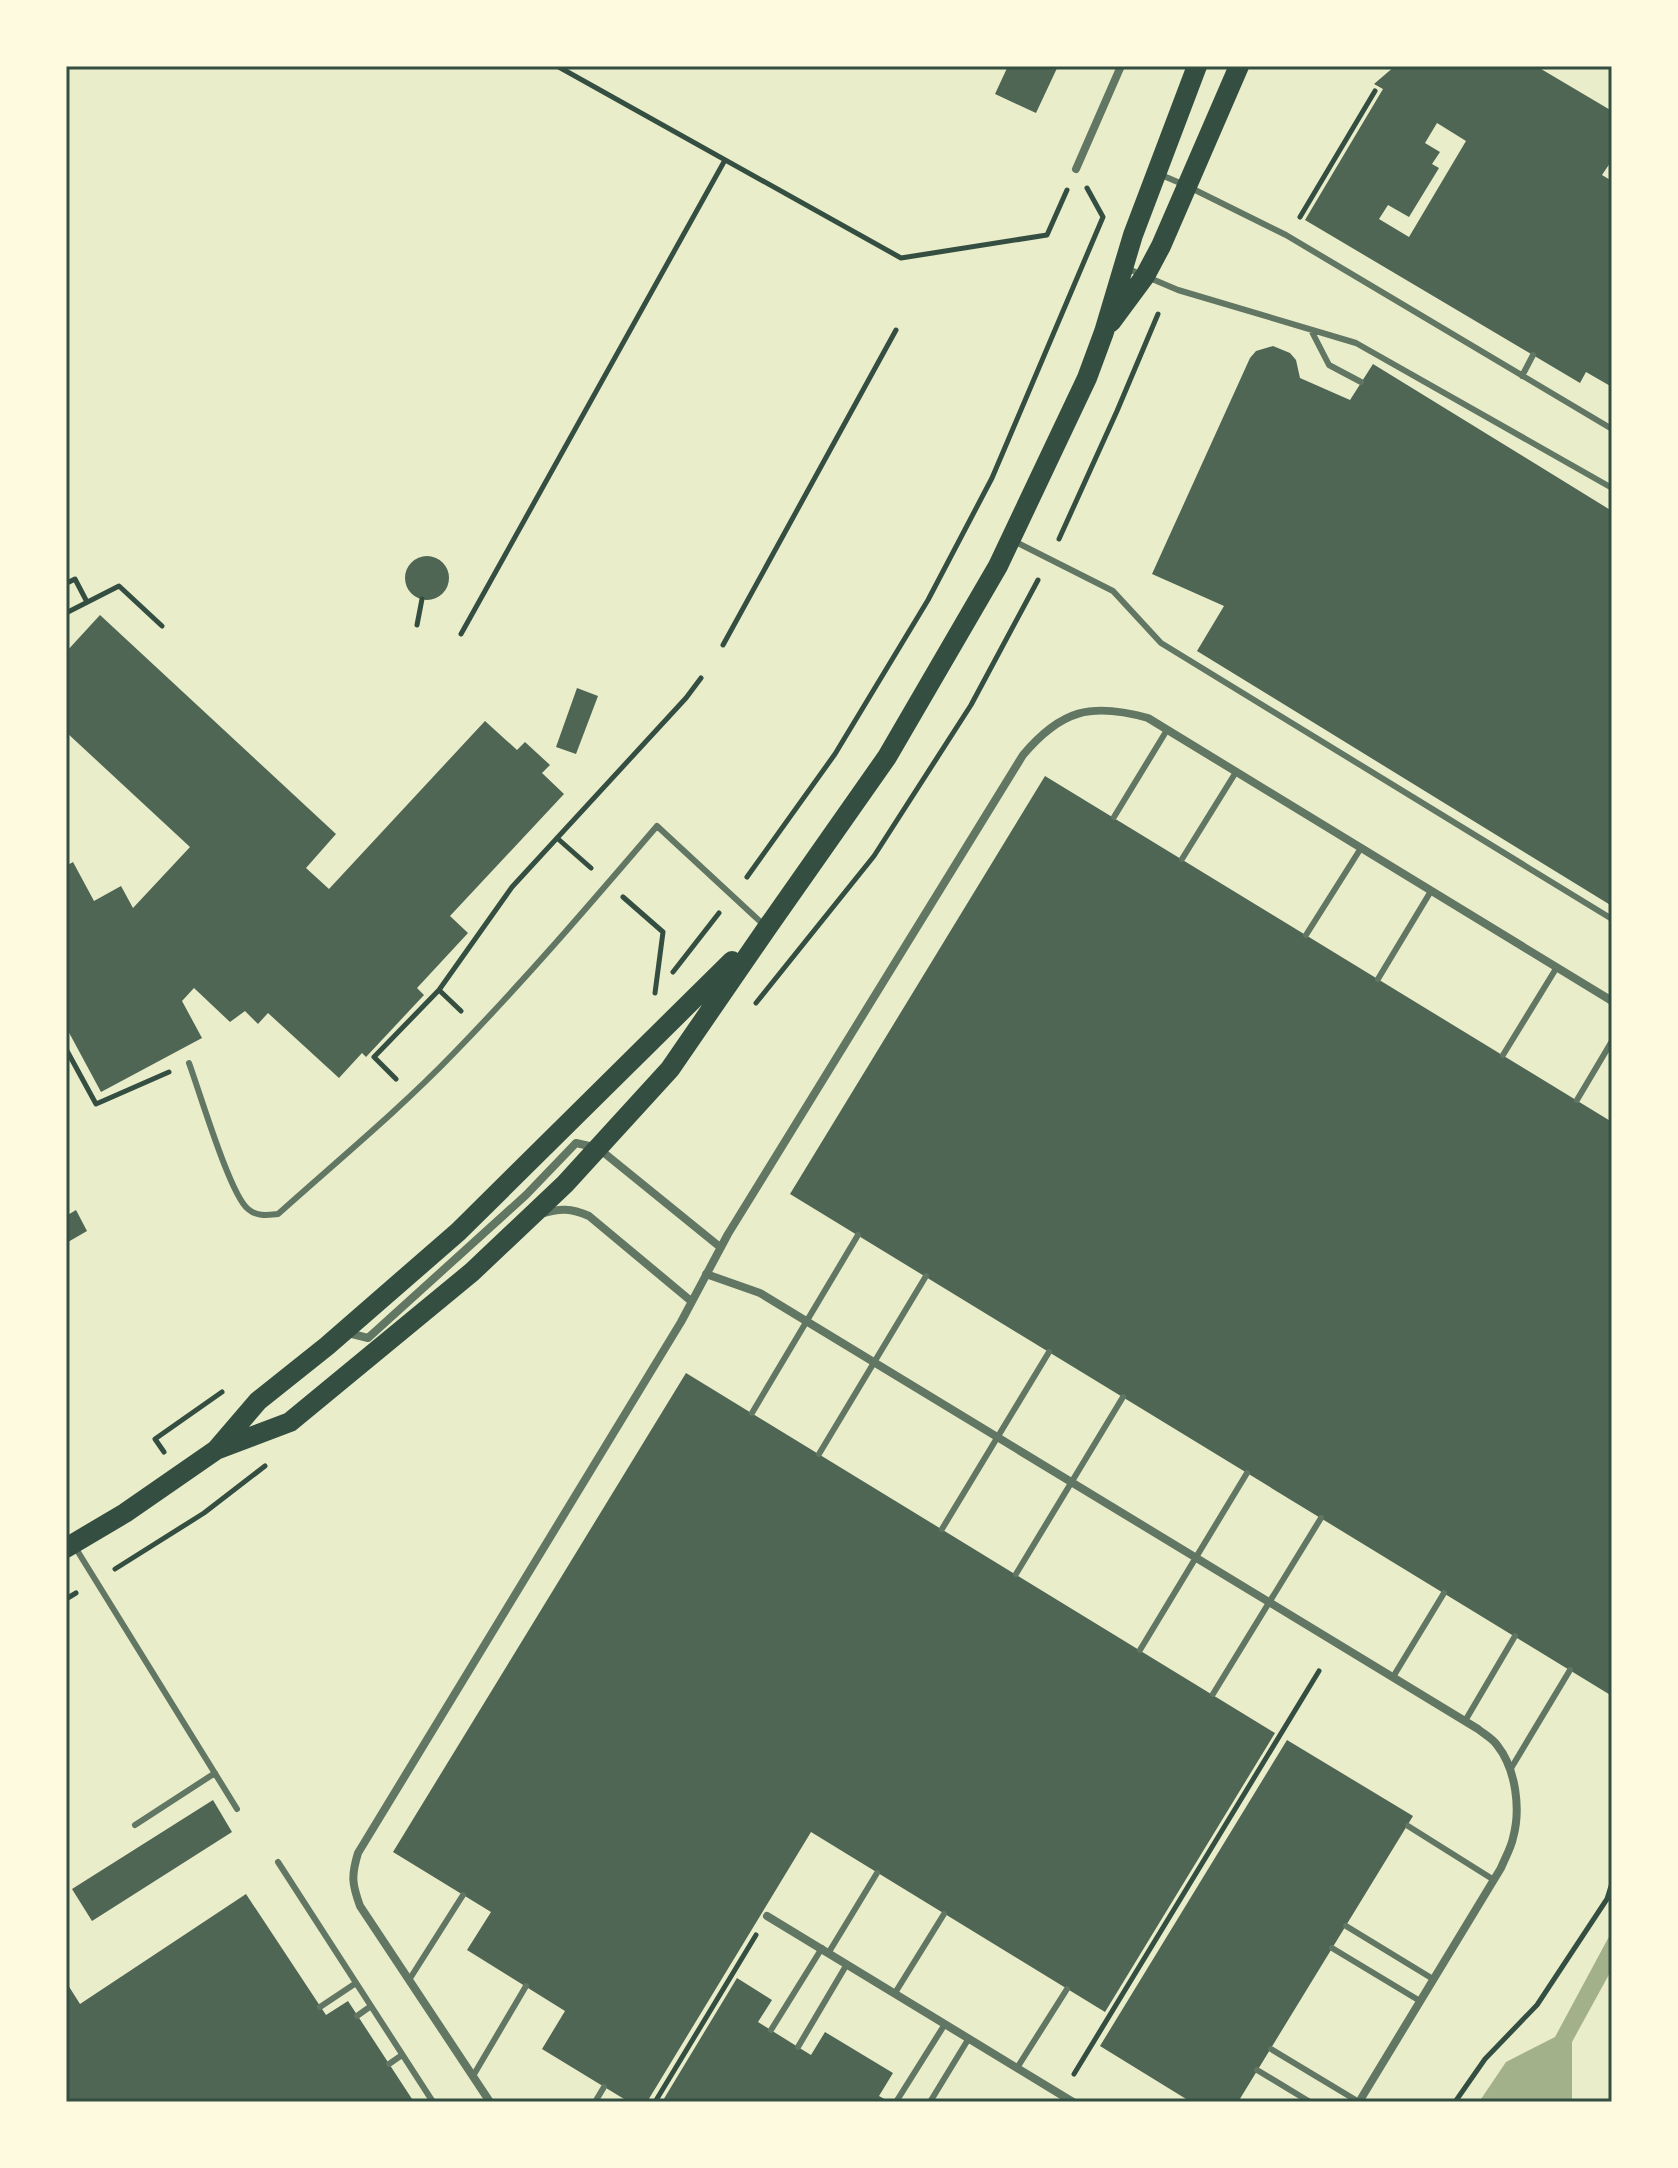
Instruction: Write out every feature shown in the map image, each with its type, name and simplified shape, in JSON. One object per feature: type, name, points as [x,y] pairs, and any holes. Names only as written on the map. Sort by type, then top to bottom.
[{"type":"main road","points":[[70,1546],[125,1513],[216,1450],[290,1422],[472,1272],[565,1184],[670,1069],[887,757],[998,566],[1087,378],[1122,267],[1197,66]]},
{"type":"main road","points":[[1104,332],[1145,276],[1161,246],[1239,66]]},
{"type":"main road","points":[[216,1450],[258,1401],[458,1232],[767,928]]},
{"type":"street","points":[[1076,169],[1121,66]]},
{"type":"street","points":[[490,2102],[360,1906],[353,1887],[352,1872],[358,1853],[691,1301],[720,1247],[1023,755],[1040,734],[1064,718],[1093,710],[1122,711],[1148,718],[1612,1001]]},
{"type":"street","points":[[343,1332],[368,1338],[526,1195],[576,1143],[598,1148],[720,1247]]},
{"type":"street","points":[[525,1221],[562,1208],[589,1216],[691,1301]]},
{"type":"street","points":[[706,1274],[760,1293],[1465,1721],[1497,1745],[1515,1789],[1517,1813],[1513,1838],[1501,1868],[1359,2102]]},
{"type":"street","points":[[767,1916],[1066,2099]]},
{"type":"lane","points":[[1156,173],[1286,235],[1612,429]]},
{"type":"lane","points":[[1122,267],[1178,290],[1356,343],[1612,488]]},
{"type":"lane","points":[[1311,330],[1329,365],[1361,382]]},
{"type":"lane","points":[[1522,376],[1533,355]]},
{"type":"lane","points":[[1011,539],[1113,591],[1161,643],[1612,919]]},
{"type":"lane","points":[[1114,817],[1167,730]]},
{"type":"lane","points":[[1182,859],[1236,772]]},
{"type":"lane","points":[[1428,806],[1434,796]]},
{"type":"lane","points":[[189,1063],[232,1185],[247,1209],[263,1216],[278,1214],[453,1054],[583,913],[657,826],[767,928]]},
{"type":"lane","points":[[1306,935],[1361,848]]},
{"type":"lane","points":[[1378,979],[1431,891]]},
{"type":"lane","points":[[1503,1055],[1557,967]]},
{"type":"lane","points":[[1577,1100],[1612,1041]]},
{"type":"lane","points":[[752,1413],[858,1235]]},
{"type":"lane","points":[[819,1454],[926,1276]]},
{"type":"lane","points":[[942,1529],[1049,1352]]},
{"type":"lane","points":[[1016,1574],[1123,1397]]},
{"type":"lane","points":[[1140,1650],[1247,1473]]},
{"type":"lane","points":[[1213,1694],[1321,1518]]},
{"type":"lane","points":[[70,1546],[237,1809]]},
{"type":"lane","points":[[1393,1677],[1444,1593]]},
{"type":"lane","points":[[1465,1721],[1515,1636]]},
{"type":"lane","points":[[1510,1771],[1570,1670]]},
{"type":"lane","points":[[135,1825],[215,1773]]},
{"type":"lane","points":[[1408,1826],[1494,1880]]},
{"type":"lane","points":[[278,1862],[433,2102]]},
{"type":"lane","points":[[771,2030],[877,1873]]},
{"type":"lane","points":[[409,1980],[463,1895]]},
{"type":"lane","points":[[895,1993],[944,1914]]},
{"type":"lane","points":[[1346,1926],[1433,1979]]},
{"type":"lane","points":[[1332,1948],[1420,2001]]},
{"type":"lane","points":[[798,2047],[847,1963]]},
{"type":"lane","points":[[320,2007],[356,1983]]},
{"type":"lane","points":[[473,2076],[526,1986]]},
{"type":"lane","points":[[1017,2068],[1067,1989]]},
{"type":"lane","points":[[357,2016],[371,2006]]},
{"type":"lane","points":[[896,2102],[945,2024]]},
{"type":"lane","points":[[930,2102],[969,2038]]},
{"type":"lane","points":[[1271,2049],[1359,2102]]},
{"type":"lane","points":[[389,2064],[402,2055]]},
{"type":"lane","points":[[1257,2070],[1310,2102]]},
{"type":"lane","points":[[595,2102],[604,2087]]},
{"type":"path","points":[[557,66],[901,258],[1047,235],[1076,169]]},
{"type":"path","points":[[1298,221],[1375,91]]},
{"type":"path","points":[[461,634],[725,160]]},
{"type":"path","points":[[763,856],[843,741],[928,600],[992,478],[1103,217],[1076,169]]},
{"type":"path","points":[[723,645],[896,330]]},
{"type":"path","points":[[69,582],[75,579],[87,602]]},
{"type":"path","points":[[66,613],[119,586],[162,626]]},
{"type":"path","points":[[417,625],[422,599]]},
{"type":"path","points":[[411,1094],[374,1057],[439,990],[512,887],[701,678]]},
{"type":"path","points":[[557,838],[592,869]]},
{"type":"path","points":[[623,897],[663,932],[655,994]]},
{"type":"path","points":[[66,1049],[96,1104],[189,1063]]},
{"type":"path","points":[[1066,2099],[1319,1671]]},
{"type":"path","points":[[1455,2102],[1485,2059],[1537,2005],[1607,1899],[1612,1883]]},
{"type":"path","points":[[655,2102],[767,1916]]},
{"type":"shaded area","points":[[1612,1931],[1612,1969],[1572,2042],[1572,2102],[1479,2102],[1506,2062],[1555,2037]]},
{"type":"building","points":[[1008,66],[1058,66],[1036,113],[995,94]]},
{"type":"building","points":[[1395,66],[1536,66],[1612,111],[1612,160],[1602,175],[1612,181],[1612,387],[1586,372],[1580,383],[1305,220],[1383,89],[1374,84]],"holes":[[[1437,123],[1466,141],[1409,237],[1379,219],[1388,205],[1409,217],[1439,168],[1432,164],[1440,152],[1425,143]]]},
{"type":"building","points":[[1273,346],[1290,353],[1296,360],[1300,378],[1350,400],[1373,364],[1612,511],[1612,906],[1197,651],[1224,606],[1152,574],[1250,358],[1256,351]]},
{"type":"building","points":[[427,556],[443,562],[449,578],[443,594],[427,600],[411,594],[405,578],[411,562]]},
{"type":"building","points":[[100,615],[336,834],[306,868],[329,889],[485,721],[517,750],[525,742],[550,765],[542,773],[564,794],[450,916],[468,933],[417,988],[424,995],[366,1057],[362,1053],[339,1078],[268,1013],[258,1024],[245,1011],[230,1022],[194,988],[182,1001],[202,1038],[101,1092],[66,1027],[66,866],[73,862],[94,901],[121,886],[133,908],[190,847],[66,732],[66,652]]},
{"type":"building","points":[[577,688],[598,696],[576,754],[556,747]]},
{"type":"building","points":[[1045,776],[1612,1122],[1612,1696],[790,1194]]},
{"type":"building","points":[[76,1210],[87,1231],[68,1242],[66,1216]]},
{"type":"building","points":[[686,1373],[1275,1733],[1105,2012],[811,1832],[647,2102],[629,2102],[542,2049],[565,2011],[467,1950],[491,1912],[393,1852]]},
{"type":"building","points":[[1287,1740],[1413,1816],[1238,2102],[1191,2102],[1100,2046]]},
{"type":"building","points":[[213,1800],[232,1832],[92,1921],[72,1889]]},
{"type":"building","points":[[246,1894],[326,2015],[348,2001],[414,2102],[66,2102],[66,1987],[68,1985],[80,2004]]},
{"type":"building","points":[[737,1978],[772,2000],[758,2022],[811,2055],[825,2032],[893,2073],[879,2096],[890,2102],[662,2102]]}]
